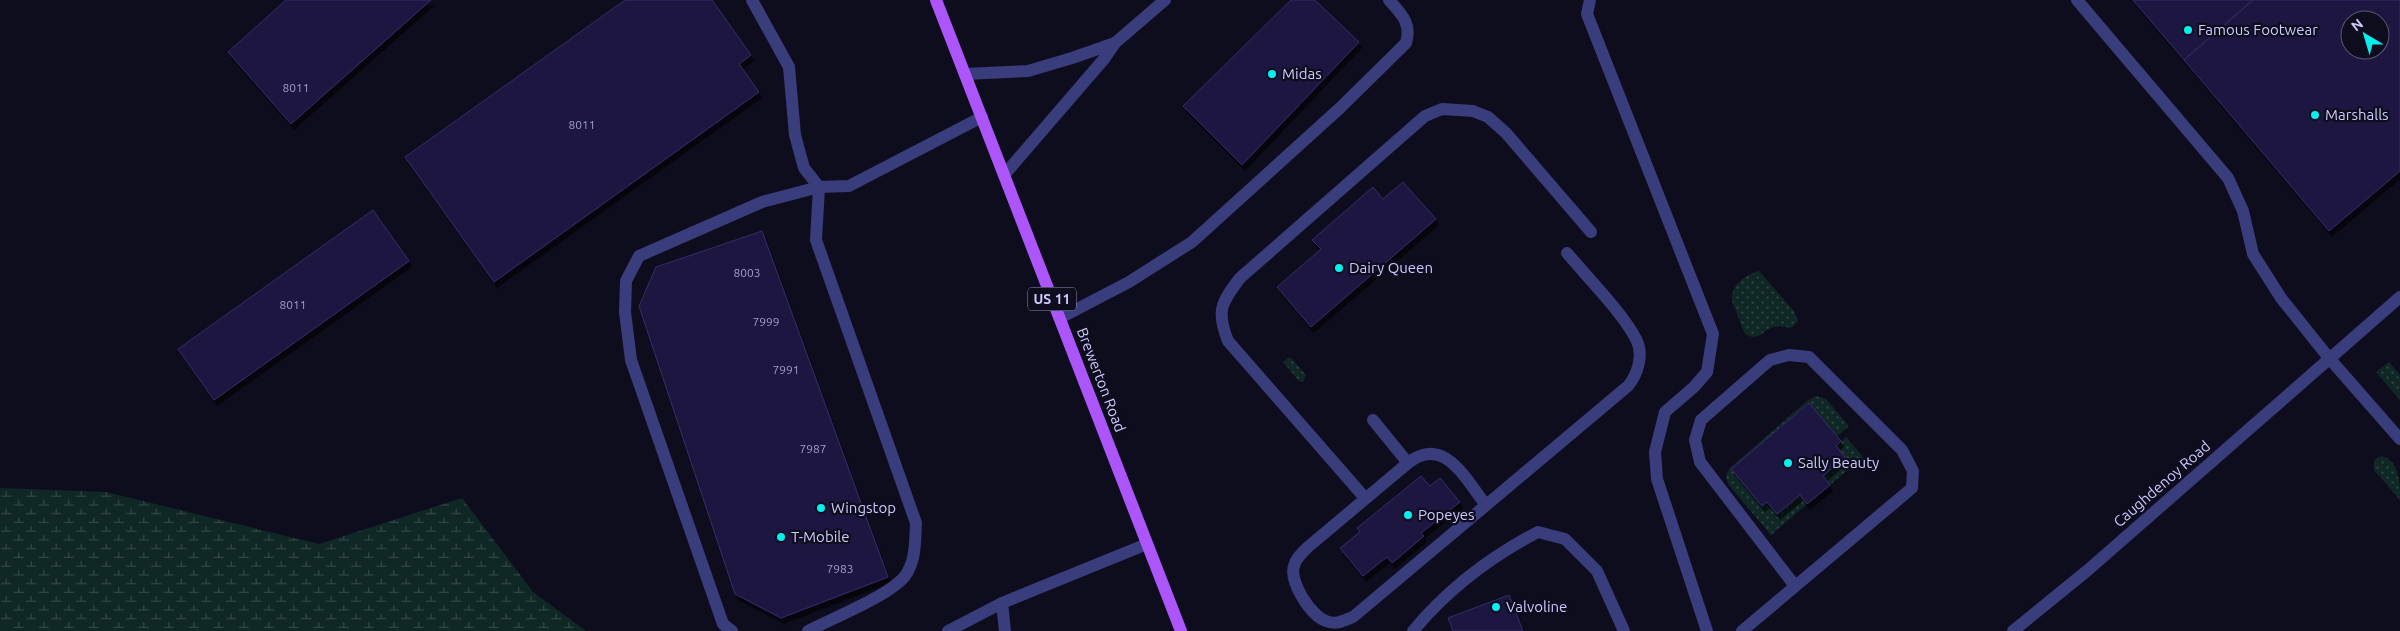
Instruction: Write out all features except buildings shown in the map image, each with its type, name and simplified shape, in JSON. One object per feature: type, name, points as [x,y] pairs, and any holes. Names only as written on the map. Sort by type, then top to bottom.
[{"type":"main road","name":"Brewerton Road","points":[[936,0],[1181,631]]},
{"type":"street","points":[[752,0],[789,67],[795,135],[804,168],[819,187],[816,240],[916,524],[915,554],[905,575],[888,590],[808,631]]},
{"type":"street","points":[[1004,175],[1104,59],[1115,43],[1165,0]]},
{"type":"street","points":[[1060,318],[1129,282],[1192,242],[1340,108],[1406,43],[1409,32],[1405,18],[1389,0]]},
{"type":"street","points":[[1590,0],[1587,14],[1713,334],[1707,372],[1694,387],[1665,412],[1655,452],[1657,479],[1707,631]]},
{"type":"street","points":[[2077,0],[2228,178],[2243,210],[2254,254],[2281,298],[2329,358],[2400,439]]},
{"type":"street","points":[[965,74],[1028,71],[1115,43]]},
{"type":"street","points":[[1365,498],[1228,341],[1222,326],[1220,312],[1225,298],[1240,278],[1425,116],[1442,109],[1473,111],[1488,117],[1506,134],[1591,232]]},
{"type":"street","points":[[732,631],[723,624],[631,360],[624,312],[626,281],[640,256],[762,202],[819,187],[849,186],[982,118]]},
{"type":"street","points":[[1486,505],[1446,457],[1433,453],[1421,455],[1408,463],[1365,498],[1308,547],[1298,557],[1293,568],[1294,581],[1300,594],[1315,615],[1325,621],[1338,623],[1352,617],[1486,505],[1628,386],[1634,378],[1639,364],[1636,339],[1567,253]]},
{"type":"street","name":"Caughdenoy Road","points":[[2013,631],[2088,570],[2400,297]]},
{"type":"street","points":[[1742,631],[1912,488],[1913,471],[1902,450],[1808,357],[1789,355],[1770,360],[1701,420],[1695,440],[1700,462],[1795,586]]},
{"type":"street","points":[[1373,420],[1408,463]]},
{"type":"street","points":[[1413,631],[1434,606],[1473,572],[1513,545],[1538,532],[1566,539],[1597,571],[1624,631]]},
{"type":"street","points":[[948,631],[1002,603],[1147,544]]},
{"type":"street","points":[[1002,603],[1005,631]]},
{"type":"green space","points":[[1759,271],[1794,311],[1798,321],[1791,328],[1776,326],[1754,337],[1745,334],[1732,301],[1732,295],[1736,286],[1744,278]]},
{"type":"green space","points":[[1290,357],[1306,375],[1303,382],[1299,381],[1283,362]]},
{"type":"green space","points":[[2389,362],[2400,375],[2400,400],[2376,372]]},
{"type":"green space","points":[[1816,396],[1826,399],[1849,426],[1837,436],[1808,403],[1732,469],[1777,514],[1800,495],[1807,504],[1771,535],[1728,484],[1726,476],[1730,468],[1807,401]]},
{"type":"green space","points":[[1846,437],[1863,457],[1830,485],[1823,476],[1845,457],[1836,446]]},
{"type":"green space","points":[[2382,456],[2388,459],[2396,468],[2400,500],[2374,470],[2374,460]]},
{"type":"green space","points":[[0,488],[106,492],[319,544],[462,498],[533,592],[586,631],[0,631]]},
{"type":"place","name":"Famous Footwear","points":[[2188,30]]},
{"type":"place","name":"Midas","points":[[1272,74]]},
{"type":"place","name":"Marshalls","points":[[2315,115]]},
{"type":"place","name":"Dairy Queen","points":[[1339,268]]},
{"type":"place","name":"Sally Beauty","points":[[1788,463]]},
{"type":"place","name":"Wingstop","points":[[821,508]]},
{"type":"place","name":"Popeyes","points":[[1408,515]]},
{"type":"place","name":"T-Mobile","points":[[781,537]]},
{"type":"place","name":"Valvoline","points":[[1496,607]]}]
